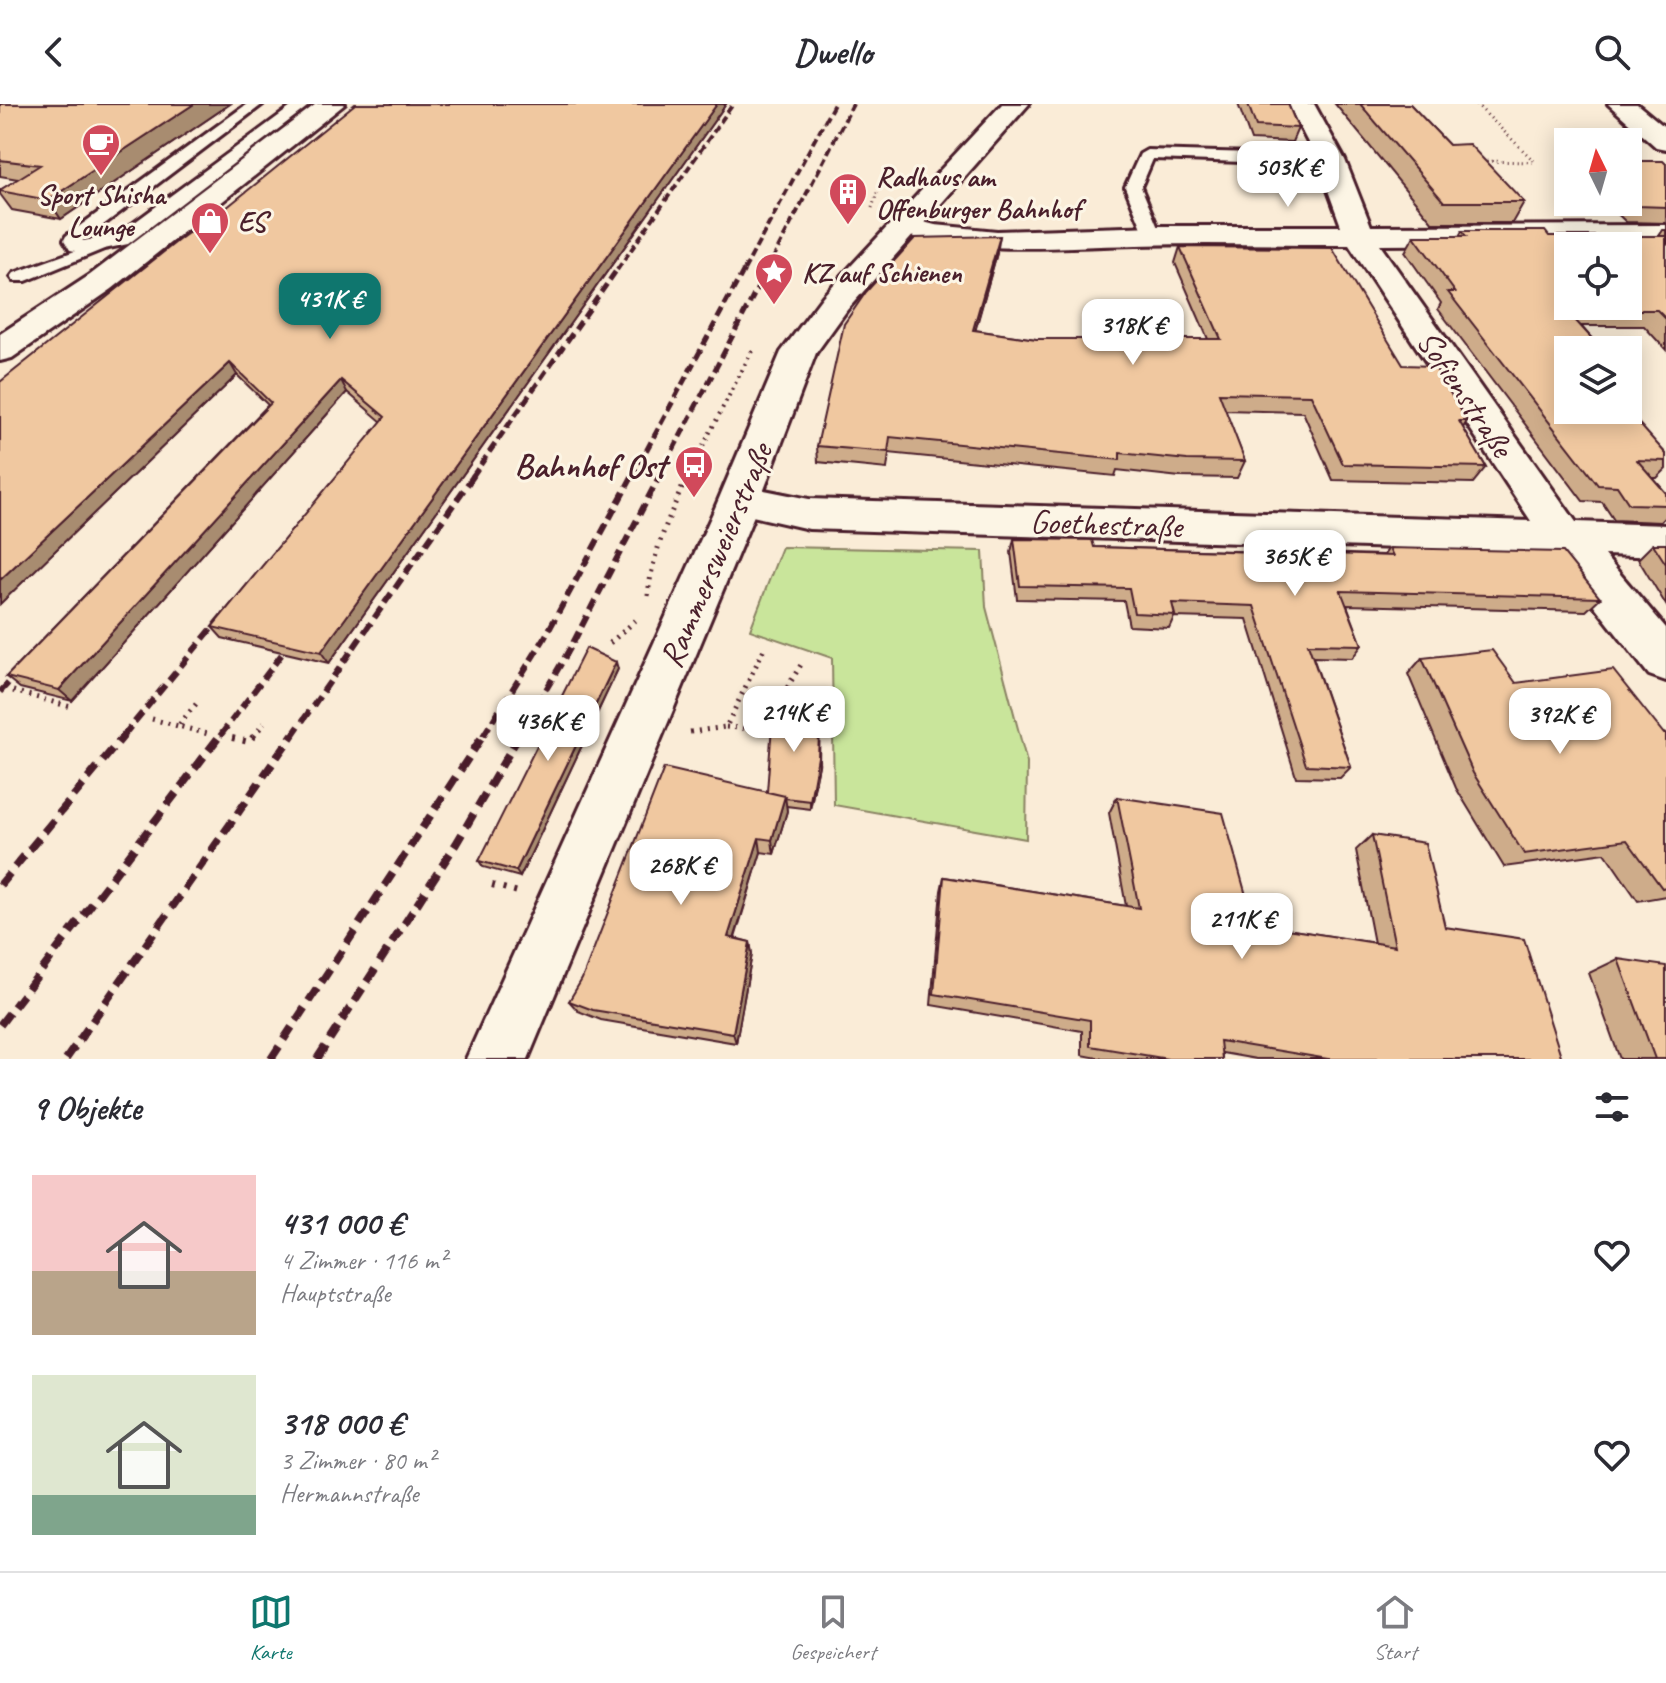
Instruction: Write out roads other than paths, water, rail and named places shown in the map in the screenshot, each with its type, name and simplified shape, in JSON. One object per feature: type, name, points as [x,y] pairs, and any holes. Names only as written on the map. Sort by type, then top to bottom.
[{"type":"street","points":[[0,350],[101,282],[332,104]]},
{"type":"street","name":"Rammersweierstraße","points":[[497,1059],[740,500],[799,352],[835,303],[1016,104]]},
{"type":"street","name":"Sofienstraße","points":[[1301,104],[1331,160],[1360,238],[1563,536],[1666,661]]},
{"type":"street","points":[[1621,104],[1666,141]]},
{"type":"street","points":[[904,226],[929,234],[974,240],[1153,235],[1360,238],[1666,234]]},
{"type":"street","points":[[0,313],[41,320]]},
{"type":"street","name":"Goethestraße","points":[[740,500],[809,514],[1666,541]]},
{"type":"lane","points":[[0,290],[256,104]]},
{"type":"lane","points":[[20,277],[122,240],[304,104]]},
{"type":"lane","points":[[1153,235],[1133,187],[1147,154],[1331,160]]},
{"type":"lane","points":[[72,240],[76,246],[122,240]]},
{"type":"railway","points":[[617,270],[733,104]]},
{"type":"railway","points":[[744,270],[834,104]]},
{"type":"railway","points":[[767,270],[853,104]]},
{"type":"railway","points":[[472,477],[618,268]]},
{"type":"railway","points":[[632,477],[745,268]]},
{"type":"railway","points":[[659,477],[768,268]]},
{"type":"railway","points":[[292,736],[474,475]]},
{"type":"railway","points":[[483,736],[544,639],[633,475]]},
{"type":"railway","points":[[519,736],[572,645],[660,475]]},
{"type":"railway","points":[[123,736],[227,610]]},
{"type":"railway","points":[[220,736],[297,634]]},
{"type":"railway","points":[[0,692],[25,665]]},
{"type":"railway","points":[[0,885],[125,734]]},
{"type":"railway","points":[[0,1025],[221,734]]},
{"type":"railway","points":[[66,1059],[293,734]]},
{"type":"railway","points":[[271,1059],[484,734]]},
{"type":"railway","points":[[317,1059],[456,844],[520,734]]},
{"type":"place","name":"Sport Shisha Lounge","points":[[101,177]]},
{"type":"place","name":"Radhaus am Offenburger Bahnhof","points":[[848,226]]},
{"type":"place","name":"ES","points":[[210,255]]},
{"type":"place","name":"KZ auf Schienen","points":[[774,306]]},
{"type":"place","name":"Bahnhof Ost","points":[[694,499]]}]
